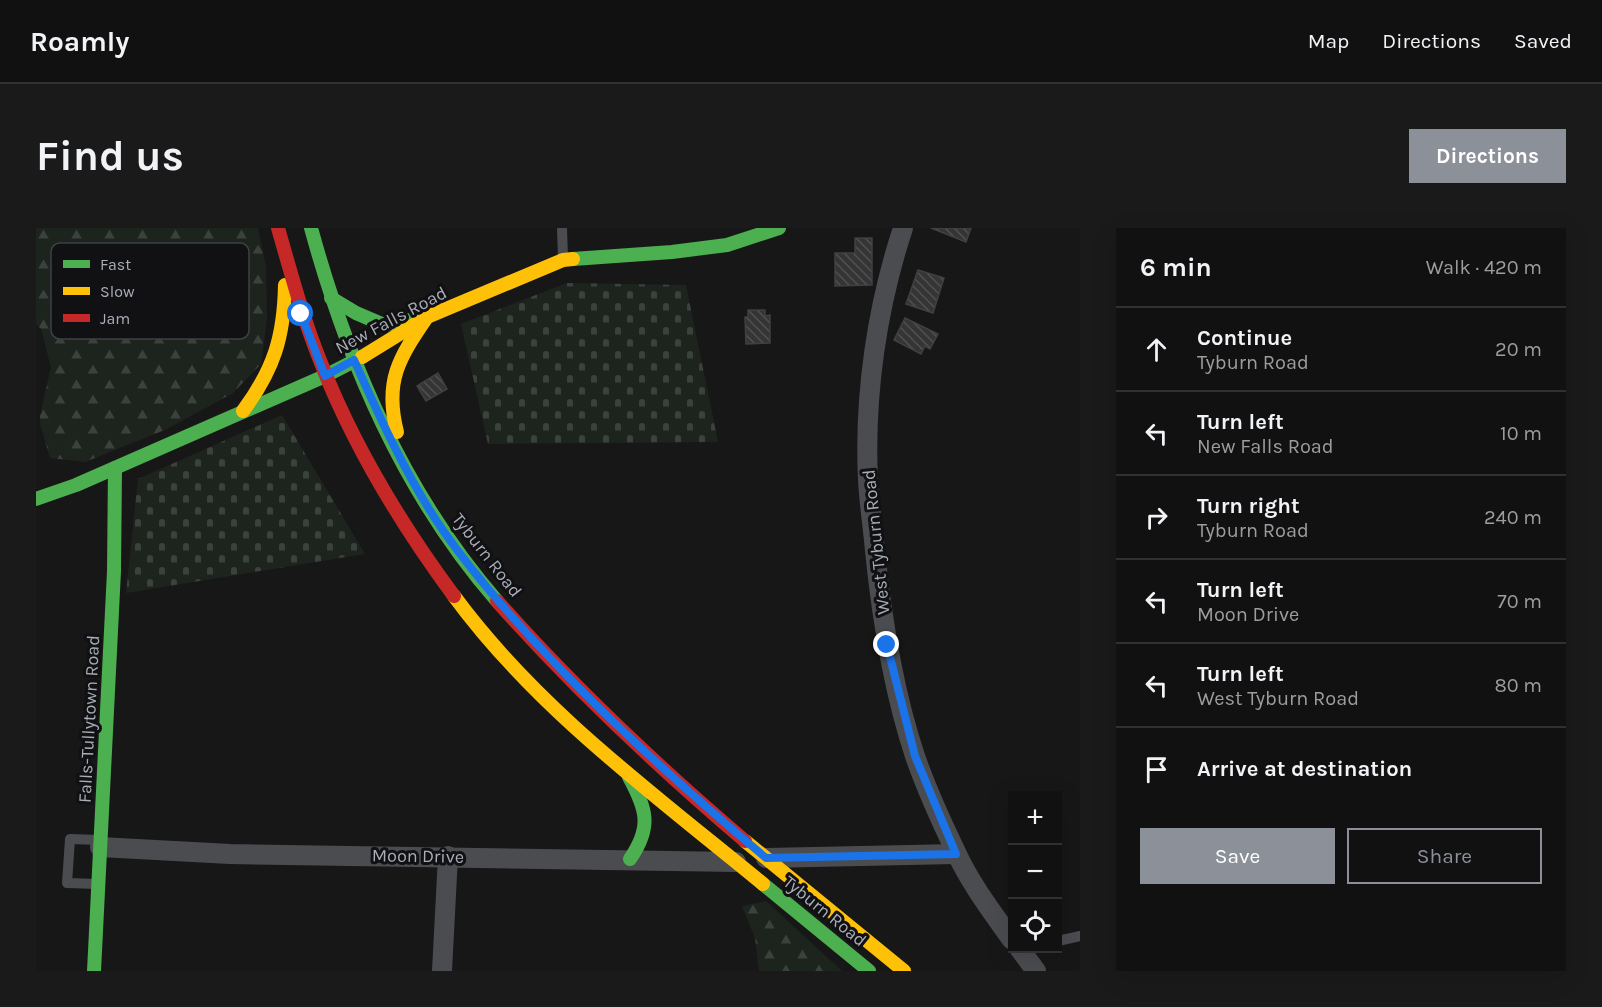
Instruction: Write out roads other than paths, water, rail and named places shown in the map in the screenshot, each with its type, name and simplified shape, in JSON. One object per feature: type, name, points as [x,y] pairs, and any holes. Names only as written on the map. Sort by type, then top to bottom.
[{"type":"main road","name":"Tyburn Road","points":[[278,228],[301,314],[325,376],[362,455],[430,565],[469,616],[557,710],[627,773],[869,971]]},
{"type":"main road","name":"Tyburn Road","points":[[311,228],[331,298],[354,360],[385,429],[442,529],[478,578],[593,704],[681,786],[904,971]]},
{"type":"main road","name":"New Falls Road","points":[[36,499],[76,485],[325,376],[376,350],[427,317],[563,260],[672,252],[727,245],[779,228]]},
{"type":"main road","points":[[243,411],[261,390],[280,346],[285,310],[285,260]]},
{"type":"main road","points":[[331,298],[356,313],[384,325],[427,317]]},
{"type":"main road","points":[[412,480],[395,426],[392,382],[405,349],[427,317]]},
{"type":"main road","name":"Falls-Tullytown Road","points":[[94,971],[114,571],[115,468]]},
{"type":"main road","points":[[627,773],[645,809],[646,825],[639,847],[630,860]]},
{"type":"street","name":"West Tyburn Road","points":[[903,228],[890,268],[870,379],[867,443],[868,481],[887,645],[915,756],[956,854],[1008,932]]},
{"type":"street","name":"Moon Drive","points":[[100,844],[230,854],[736,862]]},
{"type":"street","points":[[766,858],[956,854]]},
{"type":"street","points":[[442,971],[448,856]]},
{"type":"street","name":"West Tyburn Road","points":[[1023,953],[1036,971]]},
{"type":"lane","points":[[562,228],[563,260]]},
{"type":"lane","points":[[98,885],[68,883],[70,839],[100,844]]},
{"type":"lane","points":[[1062,940],[1080,936]]}]
